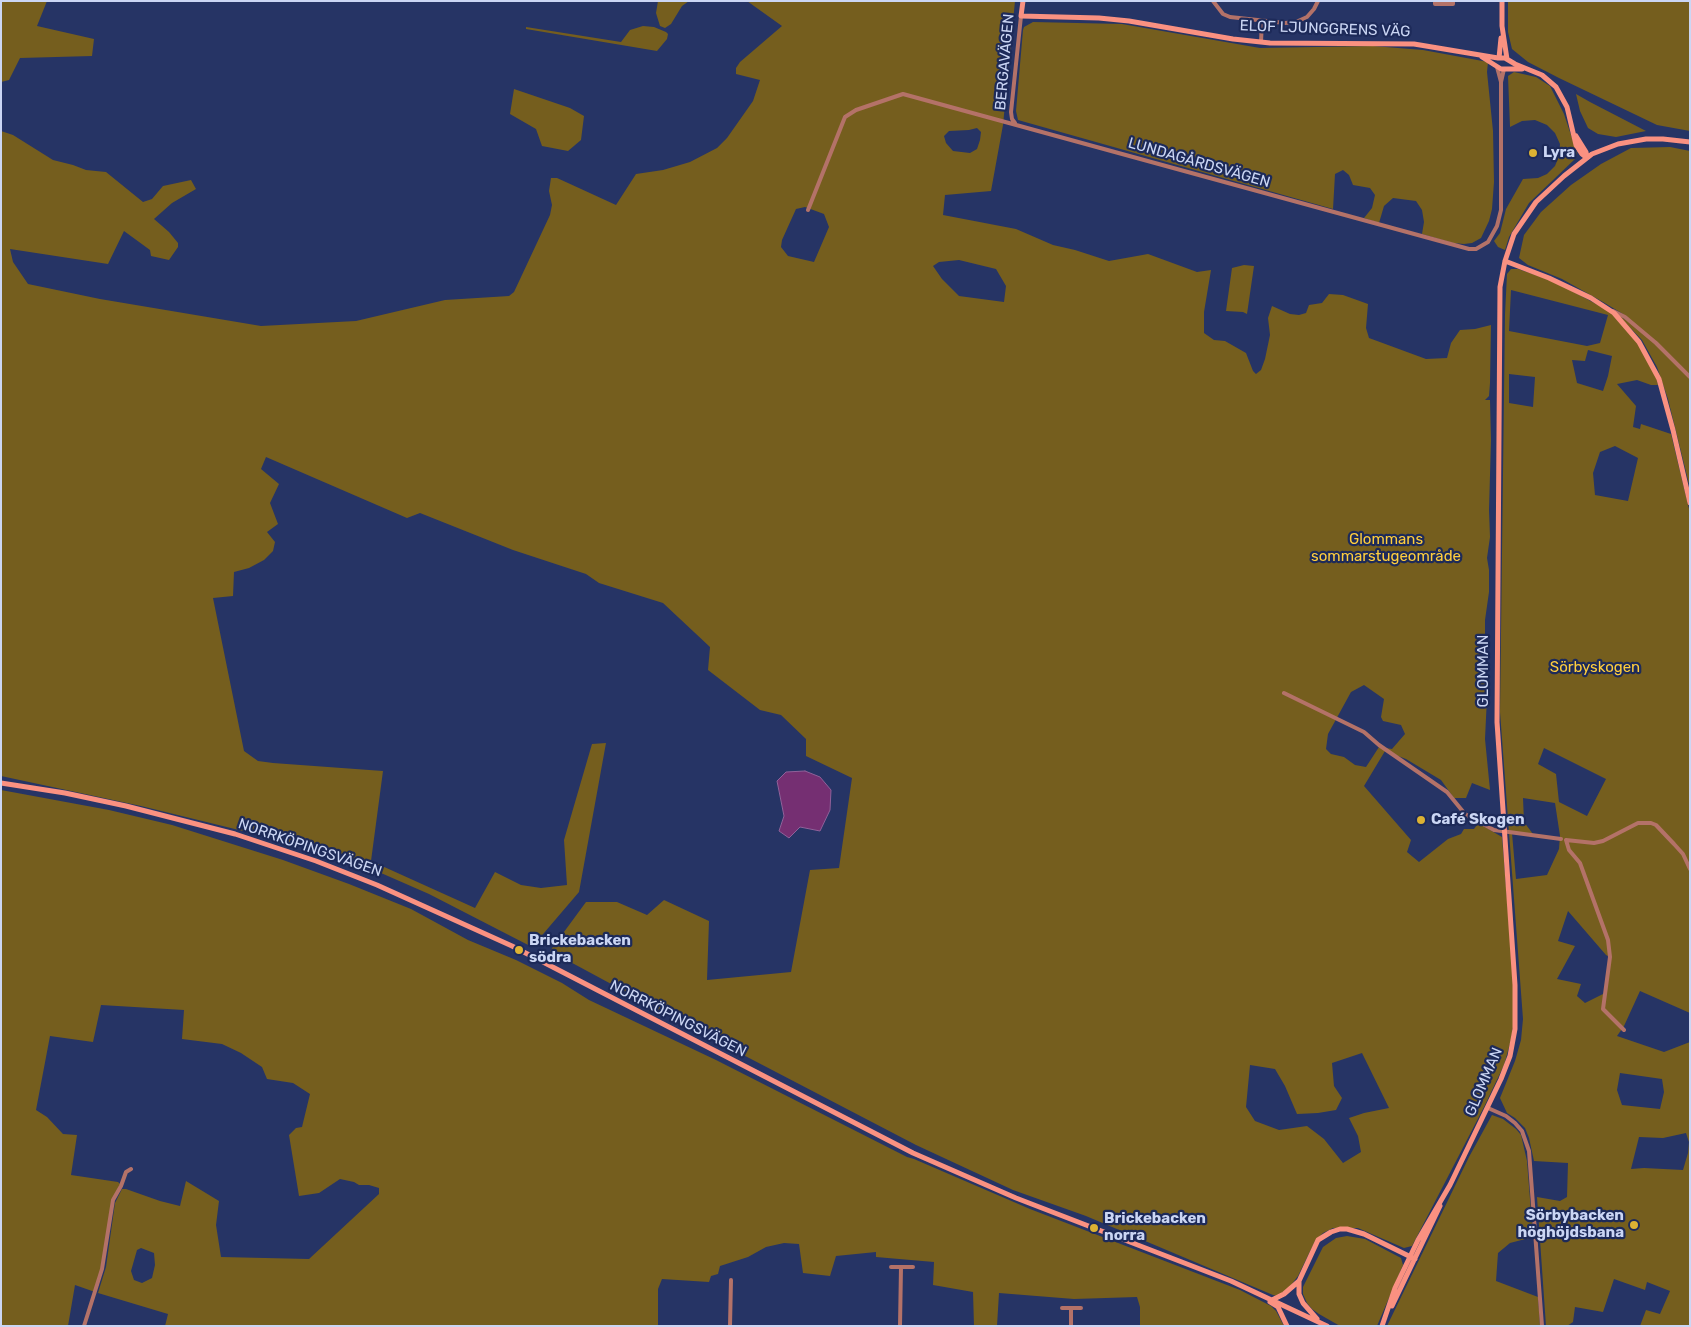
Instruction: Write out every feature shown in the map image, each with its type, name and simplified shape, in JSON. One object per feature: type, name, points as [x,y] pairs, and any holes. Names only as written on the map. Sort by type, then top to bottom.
[{"type":"main road","name":"BERGAVÄGEN","points":[[1022,16],[1023,1]]},
{"type":"main road","points":[[1502,1],[1502,26],[1497,65],[1501,69],[1527,70]]},
{"type":"main road","name":"ELOF LJUNGGRENS VÄG","points":[[1022,16],[1129,20],[1233,39],[1261,42],[1299,44],[1380,42],[1414,44],[1499,58]]},
{"type":"main road","points":[[1502,26],[1508,64],[1505,68]]},
{"type":"main road","name":"ELOF LJUNGGRENS VÄG","points":[[1479,56],[1497,65]]},
{"type":"main road","points":[[1499,58],[1503,57],[1527,70],[1542,75],[1556,87],[1567,107],[1576,145],[1587,158]]},
{"type":"main road","name":"GLOMMAN","points":[[1382,1326],[1395,1288],[1413,1258],[1426,1224],[1442,1200],[1488,1108],[1510,1056],[1516,1016],[1498,752],[1496,692],[1500,288],[1505,262],[1514,234],[1536,202],[1587,158],[1627,142],[1663,138],[1690,142]]},
{"type":"main road","points":[[1505,262],[1578,290],[1611,311],[1623,322],[1639,342],[1659,379],[1690,503]]},
{"type":"main road","name":"NORRKÖPINGSVÄGEN","points":[[1,783],[85,797],[148,811],[232,834],[316,861],[377,885],[512,946],[913,1153],[1016,1198],[1186,1262],[1325,1324]]},
{"type":"main road","points":[[1272,1300],[1284,1294],[1299,1281],[1318,1240],[1340,1229],[1364,1234],[1413,1258]]},
{"type":"main road","points":[[1299,1281],[1299,1294],[1303,1303],[1325,1324]]},
{"type":"main road","points":[[1264,1297],[1278,1307],[1287,1326]]},
{"type":"street","points":[[1213,1],[1216,8],[1230,17],[1288,23],[1301,20],[1312,12],[1318,1]]},
{"type":"street","points":[[1435,1],[1435,4],[1453,4],[1453,1]]},
{"type":"street","name":"BERGAVÄGEN","points":[[1017,124],[1012,119],[1011,112],[1022,16]]},
{"type":"street","points":[[1261,42],[1262,21]]},
{"type":"street","name":"LUNDAGÅRDSVÄGEN","points":[[808,210],[848,113],[903,94],[1469,249],[1483,246],[1488,242],[1497,226],[1502,210],[1501,82],[1497,65]]},
{"type":"street","name":"LUNDAGÅRDSVÄGEN","points":[[1501,82],[1505,68]]},
{"type":"street","points":[[1611,311],[1615,311],[1624,317],[1656,343],[1690,377]]},
{"type":"street","points":[[1284,693],[1358,728],[1379,745],[1447,792],[1465,814],[1494,830],[1594,843],[1604,841],[1638,823],[1651,822],[1683,854],[1690,869]]},
{"type":"street","points":[[1564,839],[1569,850],[1580,863],[1608,940],[1610,957],[1603,1009],[1624,1030]]},
{"type":"street","points":[[1488,1108],[1506,1116],[1515,1123],[1522,1131],[1529,1151],[1542,1326]]},
{"type":"street","points":[[84,1326],[102,1268],[113,1200],[126,1172],[131,1169]]},
{"type":"street","points":[[890,1267],[913,1267]]},
{"type":"street","points":[[900,1326],[901,1267]]},
{"type":"street","points":[[730,1326],[731,1280]]},
{"type":"street","points":[[1062,1308],[1081,1308]]},
{"type":"street","points":[[1071,1326],[1072,1308]]},
{"type":"green space","points":[[1,1],[47,1],[37,26],[94,39],[92,56],[20,58],[9,80],[1,82]]},
{"type":"green space","points":[[658,1],[689,1],[682,6],[671,24],[665,28],[660,26],[656,13]]},
{"type":"green space","name":"Glommans sommarstugeområde","points":[[747,1],[1015,1],[1003,125],[991,191],[945,195],[943,215],[1016,229],[1053,245],[1109,261],[1148,254],[1197,272],[1211,270],[1204,312],[1204,333],[1214,340],[1225,341],[1246,353],[1256,374],[1261,370],[1265,359],[1270,335],[1268,318],[1272,306],[1290,314],[1299,315],[1306,313],[1309,305],[1322,303],[1329,294],[1343,295],[1368,304],[1366,328],[1369,338],[1426,359],[1447,358],[1451,343],[1460,330],[1491,325],[1489,396],[1485,400],[1490,400],[1491,440],[1490,537],[1487,558],[1489,592],[1485,620],[1487,697],[1485,739],[1490,790],[1472,783],[1466,798],[1454,798],[1441,780],[1406,759],[1385,751],[1364,786],[1411,840],[1407,852],[1419,862],[1448,839],[1461,834],[1464,829],[1474,829],[1478,823],[1502,837],[1514,985],[1514,1021],[1511,1040],[1504,1065],[1484,1107],[1412,1246],[1404,1248],[1358,1228],[1333,1228],[1323,1233],[1315,1241],[1298,1276],[1288,1289],[1277,1296],[1273,1295],[1086,1216],[1013,1190],[916,1145],[550,951],[586,902],[617,902],[647,915],[664,900],[709,921],[707,980],[791,972],[810,870],[839,868],[852,778],[806,756],[806,739],[781,715],[760,710],[708,670],[710,647],[663,603],[599,583],[586,574],[513,550],[420,513],[407,518],[266,457],[261,469],[279,484],[270,503],[278,524],[267,532],[275,542],[273,551],[264,560],[249,568],[234,572],[233,596],[213,598],[244,751],[258,761],[383,771],[371,861],[475,908],[495,872],[521,885],[541,888],[567,885],[564,840],[592,744],[606,743],[579,892],[532,947],[429,894],[381,873],[296,844],[141,806],[1,776],[1,131],[13,135],[53,160],[86,170],[106,172],[143,202],[152,199],[163,186],[191,180],[196,189],[172,203],[154,219],[178,243],[178,247],[169,260],[151,256],[150,250],[124,231],[108,264],[10,249],[13,262],[28,284],[100,299],[261,326],[356,321],[445,300],[509,296],[514,292],[550,215],[552,205],[549,191],[551,178],[557,178],[616,205],[636,174],[663,170],[690,162],[717,148],[727,138],[753,101],[760,80],[736,74],[736,68],[740,62],[782,26]],"holes":[[[977,128],[981,132],[977,149],[970,153],[953,151],[946,143],[944,136],[949,131]],[[805,207],[824,214],[829,227],[814,262],[788,256],[781,247],[782,240],[796,209]],[[959,260],[996,269],[1006,286],[1004,302],[959,296],[942,279],[933,266],[939,262]],[[1364,685],[1384,699],[1381,717],[1383,721],[1401,725],[1405,734],[1392,749],[1379,747],[1366,767],[1355,765],[1344,757],[1331,754],[1326,749],[1328,734],[1351,692]],[[1362,1053],[1389,1108],[1349,1118],[1358,1136],[1361,1152],[1343,1163],[1324,1139],[1307,1126],[1279,1130],[1255,1121],[1246,1107],[1250,1065],[1275,1069],[1285,1086],[1297,1114],[1336,1110],[1342,1098],[1334,1086],[1332,1063]]]},
{"type":"green space","points":[[1508,1],[1690,1],[1690,131],[1657,125],[1528,62],[1512,49],[1508,32]]},
{"type":"green space","points":[[1033,22],[1122,24],[1260,48],[1373,46],[1423,50],[1488,62],[1487,72],[1493,131],[1494,182],[1489,221],[1481,238],[1472,243],[1453,243],[1422,234],[1424,222],[1422,210],[1416,201],[1393,198],[1384,206],[1379,223],[1364,218],[1372,208],[1375,195],[1370,188],[1353,185],[1349,175],[1343,170],[1335,174],[1333,209],[1018,120],[1016,111],[1023,30],[1024,27]]},
{"type":"green space","points":[[643,26],[654,27],[668,34],[667,39],[657,51],[526,29],[526,27],[621,42],[630,30]]},
{"type":"green space","points":[[1514,72],[1536,77],[1550,86],[1564,114],[1577,153],[1575,159],[1529,203],[1509,237],[1505,250],[1498,247],[1494,241],[1500,233],[1506,209],[1523,179],[1538,178],[1547,174],[1555,166],[1559,156],[1560,144],[1555,133],[1547,125],[1535,120],[1522,121],[1510,127],[1508,76]]},
{"type":"green space","points":[[514,89],[570,108],[584,116],[581,140],[568,151],[542,146],[536,129],[510,114]]},
{"type":"green space","points":[[1576,94],[1646,131],[1616,137],[1598,134],[1588,128],[1580,111]]},
{"type":"green space","points":[[1670,147],[1690,151],[1690,488],[1668,399],[1657,367],[1642,340],[1617,314],[1652,338],[1623,314],[1562,279],[1528,265],[1519,258],[1524,235],[1541,212],[1571,185],[1601,164],[1631,148]]},
{"type":"green space","points":[[1244,265],[1254,266],[1247,314],[1226,311],[1232,268]]},
{"type":"green space","name":"Sörbyskogen","points":[[1511,269],[1518,269],[1553,281],[1613,313],[1637,342],[1656,374],[1658,385],[1651,385],[1637,380],[1617,384],[1636,406],[1633,427],[1640,429],[1641,424],[1671,434],[1690,513],[1690,1013],[1640,991],[1624,1026],[1617,1036],[1664,1052],[1690,1042],[1690,1326],[1640,1326],[1646,1310],[1660,1314],[1670,1291],[1647,1282],[1645,1290],[1614,1279],[1603,1312],[1575,1307],[1573,1322],[1567,1326],[1546,1326],[1537,1197],[1560,1201],[1567,1197],[1568,1163],[1534,1161],[1525,1128],[1507,1113],[1500,1098],[1515,1061],[1521,1040],[1523,1019],[1500,712],[1507,274]],"holes":[[[1511,290],[1608,315],[1600,343],[1587,346],[1509,331]],[[1588,350],[1612,356],[1603,391],[1577,383],[1572,360],[1585,361]],[[1509,374],[1535,377],[1533,407],[1509,403]],[[1615,446],[1638,458],[1628,501],[1595,495],[1593,473],[1600,452]],[[1544,748],[1606,779],[1587,816],[1559,802],[1556,774],[1538,764]],[[1523,798],[1555,803],[1560,836],[1559,849],[1547,875],[1516,879],[1512,833],[1533,834],[1524,822]],[[1568,911],[1606,955],[1610,957],[1605,993],[1585,1003],[1577,996],[1581,984],[1557,979],[1575,946],[1558,941]],[[1620,1073],[1662,1079],[1664,1092],[1660,1109],[1622,1105],[1617,1090]],[[1686,1133],[1689,1142],[1683,1170],[1631,1169],[1639,1137],[1663,1138]]]},
{"type":"green space","points":[[1,790],[109,810],[172,825],[283,860],[411,909],[468,940],[516,960],[562,983],[589,1000],[716,1060],[907,1157],[1030,1209],[1240,1290],[1271,1306],[1284,1326],[1140,1326],[1140,1307],[1137,1297],[1074,1299],[999,1293],[997,1326],[974,1326],[973,1292],[933,1285],[934,1262],[876,1257],[876,1252],[836,1256],[830,1276],[803,1273],[799,1244],[784,1243],[766,1247],[748,1257],[720,1266],[718,1274],[711,1276],[709,1282],[662,1279],[658,1289],[658,1326],[165,1326],[168,1314],[98,1293],[106,1267],[115,1203],[122,1189],[180,1206],[186,1181],[219,1201],[216,1225],[221,1257],[309,1259],[379,1194],[379,1188],[359,1185],[340,1179],[319,1193],[299,1196],[289,1135],[296,1128],[302,1127],[310,1094],[293,1083],[267,1079],[262,1067],[241,1053],[222,1044],[182,1039],[184,1010],[101,1005],[93,1042],[50,1036],[36,1110],[47,1117],[63,1134],[77,1135],[71,1175],[118,1182],[122,1186],[115,1197],[95,1292],[75,1285],[68,1326],[1,1326]],"holes":[[[141,1248],[154,1253],[155,1265],[152,1278],[142,1283],[134,1280],[131,1271],[137,1250]]]},
{"type":"green space","points":[[1492,1115],[1503,1119],[1521,1135],[1527,1161],[1533,1237],[1510,1243],[1498,1253],[1496,1281],[1538,1297],[1540,1326],[1387,1326],[1469,1157]]},
{"type":"green space","points":[[1347,1236],[1365,1239],[1401,1258],[1403,1265],[1377,1326],[1340,1326],[1312,1309],[1303,1294],[1303,1287],[1323,1247],[1336,1238]]},
{"type":"shaded area","points":[[805,771],[820,777],[831,790],[830,810],[820,831],[800,827],[789,838],[779,831],[784,816],[777,781],[786,772]]},
{"type":"place","name":"Lyra","points":[[1533,153]]},
{"type":"place","name":"Café Skogen","points":[[1421,820]]},
{"type":"place","name":"Brickebacken södra","points":[[519,950]]},
{"type":"place","name":"Sörbybacken höghöjdsbana","points":[[1634,1225]]},
{"type":"place","name":"Brickebacken norra","points":[[1094,1228]]}]
